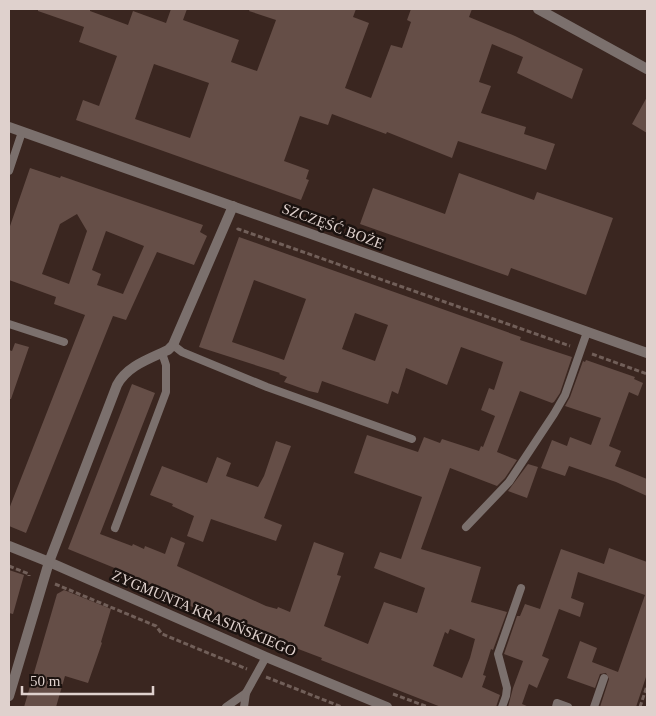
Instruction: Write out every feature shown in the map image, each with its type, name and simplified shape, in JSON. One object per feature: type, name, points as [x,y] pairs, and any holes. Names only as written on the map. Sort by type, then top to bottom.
[{"type":"street","points":[[538,9],[647,69]]},
{"type":"street","name":"SZCZĘŚĆ BOŻE","points":[[9,127],[647,353]]},
{"type":"street","points":[[9,696],[49,562],[117,384],[128,370],[162,353],[173,345],[233,206]]},
{"type":"street","name":"ZYGMUNTA KRASIŃSKIEGO","points":[[9,546],[387,707]]},
{"type":"lane","points":[[9,171],[22,132]]},
{"type":"lane","points":[[9,324],[64,342]]},
{"type":"lane","points":[[466,527],[508,482],[554,414],[565,395],[587,332]]},
{"type":"lane","points":[[173,345],[182,352],[266,387],[412,439]]},
{"type":"lane","points":[[115,528],[166,392],[166,365],[162,353]]},
{"type":"lane","points":[[502,707],[507,688],[498,654],[521,588]]},
{"type":"lane","points":[[244,707],[246,694],[266,657]]},
{"type":"lane","points":[[594,707],[604,678]]},
{"type":"lane","points":[[226,707],[246,694]]},
{"type":"lane","points":[[556,707],[557,703],[568,707]]},
{"type":"path","points":[[234,238],[238,229],[647,374]]},
{"type":"path","points":[[9,566],[29,574],[27,583]]},
{"type":"path","points":[[53,593],[56,584],[156,626],[162,634],[342,707]]},
{"type":"path","points":[[640,707],[647,686]]},
{"type":"path","points":[[387,691],[428,707]]},
{"type":"building","points":[[38,9],[90,9],[90,11],[128,25],[133,11],[166,23],[171,9],[187,9],[183,20],[239,40],[231,62],[257,71],[276,20],[249,11],[250,9],[356,9],[353,17],[369,23],[345,88],[371,98],[391,45],[402,48],[411,22],[407,20],[411,9],[472,9],[469,17],[515,36],[583,69],[572,99],[517,73],[523,57],[492,44],[479,82],[491,86],[481,113],[526,127],[524,134],[555,144],[546,170],[458,141],[452,158],[387,132],[386,134],[332,114],[328,125],[300,116],[284,161],[309,170],[306,179],[309,180],[301,200],[76,120],[83,100],[99,106],[117,56],[79,42],[84,27],[38,11]],"holes":[[[154,64],[209,83],[190,138],[135,119]]]},
{"type":"building","points":[[647,97],[647,133],[632,124]]},
{"type":"building","points":[[30,168],[60,178],[61,176],[203,225],[200,232],[207,236],[194,265],[157,252],[126,320],[113,316],[26,533],[9,526],[9,509],[85,315],[54,304],[56,297],[9,280],[9,229]],"holes":[[[77,214],[87,231],[69,284],[42,274],[60,224]],[[106,231],[144,246],[123,294],[97,285],[101,274],[92,270]]]},
{"type":"building","points":[[459,173],[534,200],[537,192],[613,218],[586,295],[511,268],[508,276],[360,224],[373,188],[445,214]]},
{"type":"building","points":[[239,237],[521,337],[520,340],[572,357],[560,393],[554,402],[552,403],[520,391],[497,452],[517,460],[497,486],[450,468],[421,549],[481,567],[471,602],[507,612],[493,650],[491,649],[483,675],[486,676],[482,687],[500,695],[496,707],[441,707],[119,577],[122,571],[68,549],[132,384],[155,393],[100,534],[132,546],[133,544],[144,549],[145,546],[165,554],[171,537],[185,543],[177,566],[266,606],[277,609],[278,607],[290,612],[314,542],[344,553],[337,575],[341,576],[324,626],[368,644],[384,602],[417,613],[425,588],[374,568],[380,552],[401,559],[422,497],[354,473],[367,435],[418,452],[424,437],[440,443],[442,439],[479,451],[481,446],[483,447],[495,416],[481,410],[489,388],[494,390],[503,362],[461,347],[447,385],[406,368],[398,394],[392,391],[388,404],[322,381],[318,393],[309,391],[284,382],[287,377],[280,373],[199,347]],"holes":[[[254,280],[306,299],[284,360],[232,342]],[[355,313],[388,325],[375,361],[342,349]],[[450,629],[475,639],[462,678],[433,666],[445,632],[448,634]]]},
{"type":"building","points":[[15,343],[29,347],[11,399],[9,399],[9,350],[12,351]]},
{"type":"building","points":[[586,360],[635,377],[634,379],[643,383],[638,396],[629,392],[609,446],[621,451],[615,466],[647,479],[647,496],[616,482],[569,466],[565,476],[541,468],[552,440],[567,446],[570,437],[591,445],[601,418],[565,406],[583,361],[585,362]]},
{"type":"building","points":[[276,441],[291,446],[264,518],[282,525],[276,541],[211,519],[203,542],[187,536],[194,516],[172,506],[173,504],[150,495],[162,466],[207,483],[217,457],[231,463],[226,476],[258,487],[264,476]]},
{"type":"building","points":[[528,464],[538,467],[527,498],[508,491]]},
{"type":"building","points":[[609,548],[647,562],[647,674],[636,707],[600,707],[609,679],[606,673],[600,674],[595,688],[567,678],[580,641],[597,648],[592,662],[618,672],[645,595],[578,572],[571,598],[584,603],[580,617],[559,609],[542,656],[549,659],[537,688],[529,684],[522,704],[529,707],[508,707],[523,661],[504,654],[517,616],[520,616],[525,604],[540,609],[561,549],[604,564]]},
{"type":"building","points":[[9,570],[24,575],[13,614],[9,613]]},
{"type":"building","points":[[64,590],[111,609],[102,643],[88,683],[65,676],[56,707],[24,707],[57,594]]}]
